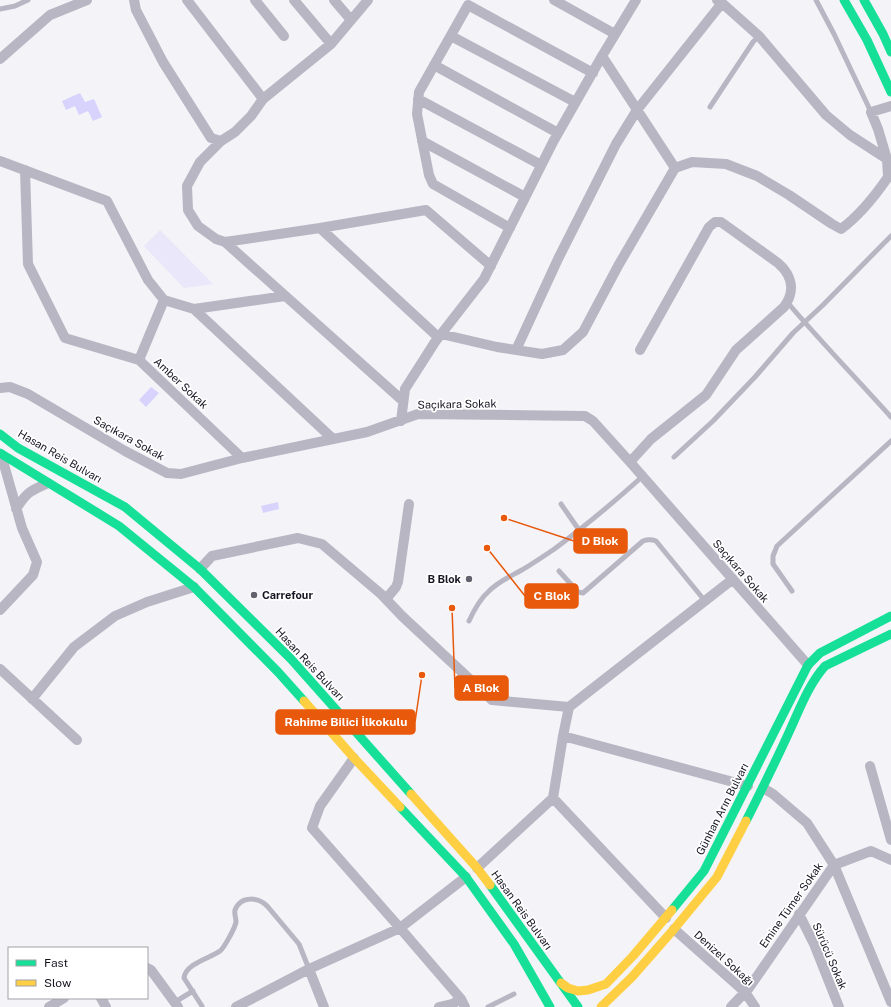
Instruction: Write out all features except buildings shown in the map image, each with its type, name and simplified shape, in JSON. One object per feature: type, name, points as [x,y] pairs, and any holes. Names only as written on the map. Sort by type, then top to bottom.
[{"type":"main road","points":[[844,0],[867,40],[891,92]]},
{"type":"main road","points":[[864,0],[891,52]]},
{"type":"main road","name":"Hasan Reis Bulvarı","points":[[0,434],[18,448],[126,507],[200,569],[291,659],[477,868],[576,1005]]},
{"type":"main road","points":[[1,453],[119,526],[194,587],[278,672],[354,758],[466,877],[514,944],[550,1007]]},
{"type":"main road","name":"Günhan Arın Bulvarı","points":[[559,982],[578,992],[606,984],[633,956],[704,871],[748,786],[784,710],[808,666],[820,653],[891,616]]},
{"type":"main road","points":[[601,1007],[608,1003],[674,930],[717,877],[763,788],[807,693],[817,675],[824,666],[891,634]]},
{"type":"main road","points":[[808,666],[817,675]]},
{"type":"main road","points":[[559,1006],[576,1005],[606,984]]},
{"type":"street","points":[[0,59],[50,15],[87,0]]},
{"type":"street","points":[[134,0],[136,10],[164,62],[211,138],[221,141]]},
{"type":"street","points":[[187,0],[263,99]]},
{"type":"street","points":[[255,0],[284,36]]},
{"type":"street","points":[[294,0],[331,44]]},
{"type":"street","points":[[334,0],[351,20]]},
{"type":"street","points":[[368,0],[331,44],[263,99],[251,116],[235,132],[221,141],[200,162],[187,186],[188,210],[198,226],[216,239],[225,242],[403,401]]},
{"type":"street","points":[[554,0],[615,34]]},
{"type":"street","points":[[401,421],[404,389],[440,336],[484,280],[558,133],[636,0]]},
{"type":"street","points":[[516,350],[558,260],[616,144],[637,110],[719,2],[759,36],[826,115],[850,135],[887,159]]},
{"type":"street","points":[[510,228],[433,184],[429,175],[417,114],[419,92],[468,5],[593,73]]},
{"type":"street","points":[[451,36],[575,102]]},
{"type":"street","points":[[602,56],[676,168]]},
{"type":"street","points":[[434,65],[558,133]]},
{"type":"street","points":[[418,99],[541,165]]},
{"type":"street","points":[[320,228],[440,336],[497,348],[542,354],[563,350],[583,332],[618,266],[676,168],[692,162],[726,164],[757,176],[841,229],[862,211],[888,177],[887,159],[871,112],[891,106]]},
{"type":"street","points":[[422,142],[525,197]]},
{"type":"street","points":[[0,161],[107,201],[148,280],[164,300],[194,309],[285,296]]},
{"type":"street","points":[[24,170],[28,264],[65,338],[139,360]]},
{"type":"street","points":[[225,242],[426,210],[491,266]]},
{"type":"street","points":[[630,462],[651,439],[706,395],[736,350],[784,308],[788,303],[791,292],[789,276],[782,267],[721,222],[715,222],[709,227],[640,350]]},
{"type":"street","name":"Amber Sokak","points":[[164,300],[139,360],[242,458]]},
{"type":"street","points":[[194,309],[334,439]]},
{"type":"street","name":"Saçıkara Sokak","points":[[0,388],[10,387],[28,394],[125,451],[167,473],[181,474],[242,458],[367,432],[418,414],[584,416],[593,421],[643,476],[808,666]]},
{"type":"street","points":[[0,610],[33,575],[37,562],[22,528],[1,453]]},
{"type":"street","points":[[16,509],[24,497],[32,490],[48,483]]},
{"type":"street","points":[[386,599],[396,587],[398,582],[409,504]]},
{"type":"street","points":[[200,569],[212,556],[298,538],[322,544],[381,594],[402,616],[492,700],[569,707]]},
{"type":"street","points":[[477,868],[553,798],[569,707],[733,580]]},
{"type":"street","points":[[32,699],[74,647],[115,616],[147,602],[194,587]]},
{"type":"street","points":[[278,672],[291,659]]},
{"type":"street","points":[[0,669],[77,740]]},
{"type":"street","points":[[298,695],[311,682]]},
{"type":"street","points":[[563,736],[748,786]]},
{"type":"street","points":[[354,758],[320,806],[312,828],[400,928],[463,1003]]},
{"type":"street","points":[[870,766],[891,840]]},
{"type":"street","points":[[763,788],[773,794],[807,823],[834,865],[891,1002]]},
{"type":"street","points":[[553,798],[666,918]]},
{"type":"street","name":"Emine Tümer Sokak","points":[[731,1007],[749,988],[834,865],[871,851],[891,860]]},
{"type":"street","points":[[236,1007],[309,969],[400,928],[466,877]]},
{"type":"street","name":"Sürücü Sokak","points":[[799,914],[814,944],[839,1007]]},
{"type":"street","name":"Denizel Sokağı","points":[[674,930],[745,992],[755,1007]]},
{"type":"street","points":[[148,968],[151,970],[176,1005]]},
{"type":"street","points":[[309,969],[324,1007]]},
{"type":"street","points":[[49,1007],[62,999]]},
{"type":"street","points":[[439,1007],[463,1003]]},
{"type":"lane","points":[[0,9],[15,6],[28,0]]},
{"type":"lane","points":[[816,0],[871,112]]},
{"type":"lane","points":[[710,107],[753,42],[759,36]]},
{"type":"lane","points":[[674,458],[718,416],[755,377],[793,333],[856,273],[891,236]]},
{"type":"lane","points":[[788,303],[804,323],[891,417]]},
{"type":"lane","points":[[792,591],[773,564],[773,556],[777,546],[891,441]]},
{"type":"lane","points":[[470,621],[478,604],[493,588],[540,559],[579,530],[643,476]]},
{"type":"lane","points":[[561,504],[579,530]]},
{"type":"lane","points":[[559,571],[578,592],[583,593],[643,541],[649,539],[656,541],[705,601]]},
{"type":"lane","points":[[202,1006],[184,978],[185,972],[205,958],[221,951],[228,941],[235,924],[236,916],[234,912],[242,901],[246,899],[257,900],[268,907],[299,944],[309,969]]},
{"type":"lane","points":[[176,1005],[193,991]]},
{"type":"lane","points":[[488,1007],[514,994]]},
{"type":"shaded area","points":[[80,93],[85,102],[94,99],[102,117],[93,121],[88,111],[79,115],[75,106],[66,110],[62,101]]},
{"type":"shaded area","points":[[160,230],[213,284],[184,288],[144,246]]},
{"type":"shaded area","points":[[151,387],[159,393],[146,407],[139,400]]},
{"type":"shaded area","points":[[278,502],[279,509],[263,513],[261,506]]},
{"type":"traffic: fast","points":[[844,0],[867,40],[891,92]]},
{"type":"traffic: fast","points":[[864,0],[891,52]]},
{"type":"traffic: fast","points":[[0,434],[18,448],[125,507],[200,569],[291,659],[411,794]]},
{"type":"traffic: fast","points":[[0,453],[119,526],[194,587],[278,672],[304,701]]},
{"type":"traffic: fast","points":[[672,910],[704,871],[808,665],[820,653],[891,616]]},
{"type":"traffic: fast","points":[[746,821],[805,696],[819,673],[825,666],[891,634]]},
{"type":"traffic: fast","points":[[400,807],[466,877],[514,944],[550,1007]]},
{"type":"traffic: fast","points":[[490,885],[578,1007]]},
{"type":"traffic: slow","points":[[304,701],[354,758],[400,807]]},
{"type":"traffic: slow","points":[[411,794],[477,868],[490,885]]},
{"type":"traffic: slow","points":[[601,1007],[632,977],[717,877],[746,821]]},
{"type":"traffic: slow","points":[[561,983],[568,988],[578,991],[588,990],[606,984],[633,956],[672,910]]},
{"type":"place","name":"D Blok","points":[[504,518]]},
{"type":"place","name":"C Blok","points":[[487,548]]},
{"type":"place","name":"B Blok","points":[[469,579]]},
{"type":"place","name":"Carrefour","points":[[254,595]]},
{"type":"place","name":"A Blok","points":[[452,608]]},
{"type":"place","name":"Rahime Bilici İlkokulu","points":[[422,675]]}]
